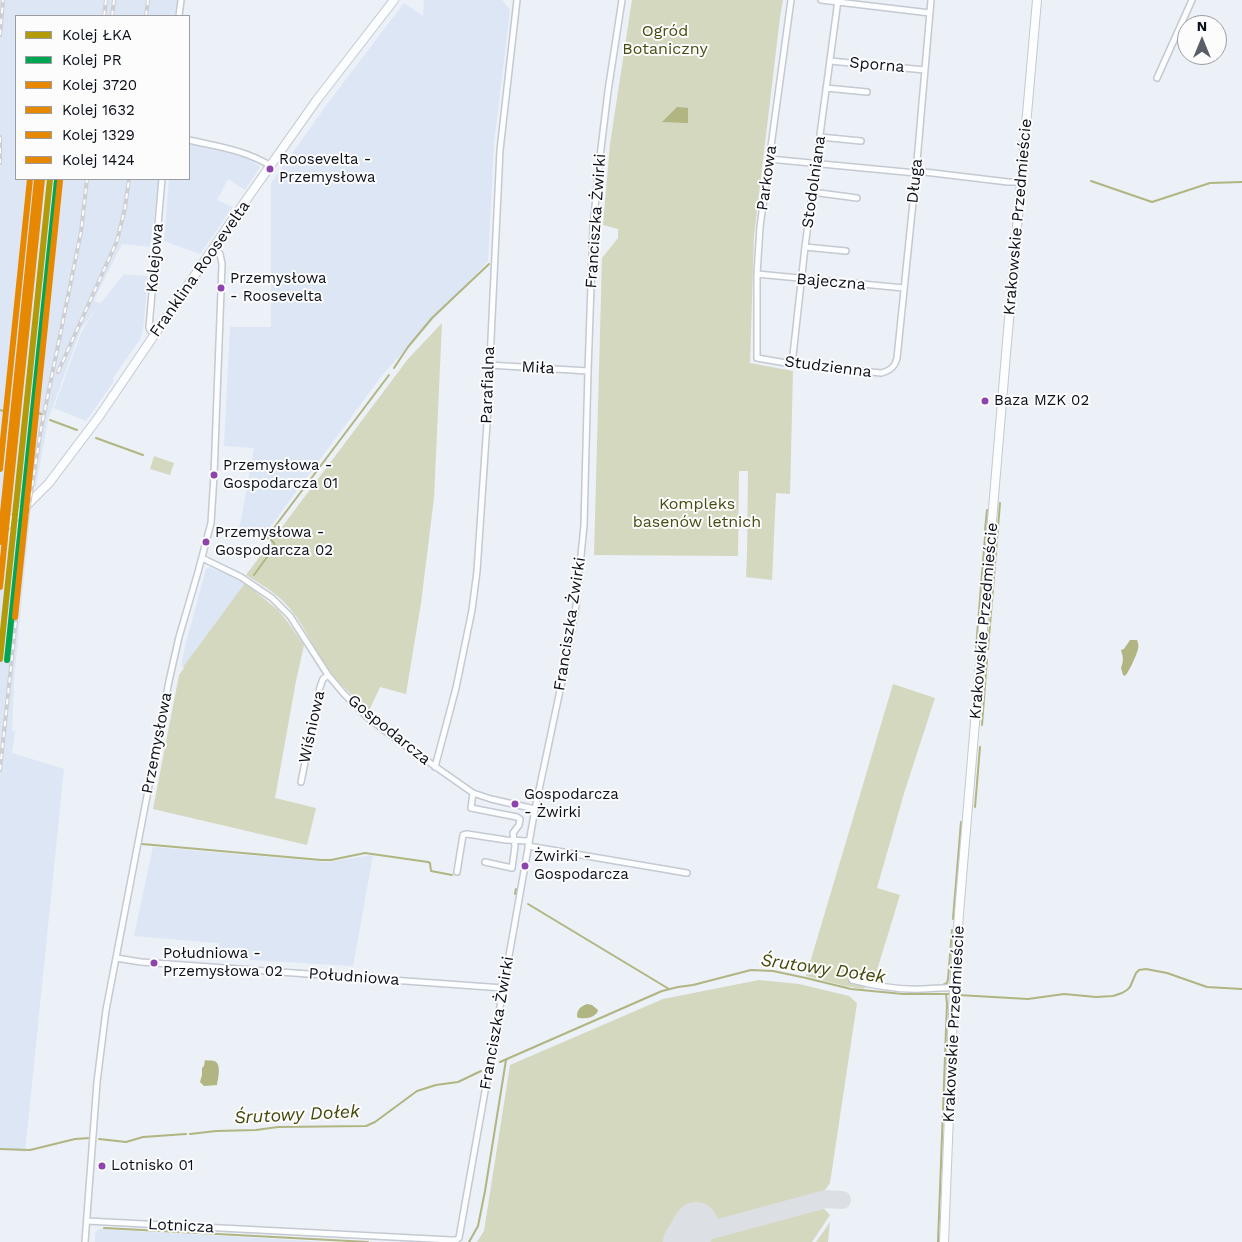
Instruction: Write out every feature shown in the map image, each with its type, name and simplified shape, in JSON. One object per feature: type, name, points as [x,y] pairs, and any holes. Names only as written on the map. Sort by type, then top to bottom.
[{"type":"main road","name":"Franklina Roosevelta","points":[[0,532],[49,483],[99,416],[316,101],[394,0]]},
{"type":"main road","name":"Krakowskie Przedmieście","points":[[944,1242],[954,988],[996,465],[1037,0]]},
{"type":"street","points":[[179,15],[181,0]]},
{"type":"street","name":"Parafialna","points":[[435,767],[456,688],[476,581],[481,523],[500,150],[517,0]]},
{"type":"street","name":"Franciszka Żwirki","points":[[456,1240],[460,1234],[535,809],[576,606],[584,524],[592,236],[608,90],[622,0]]},
{"type":"street","name":"Parkowa","points":[[756,358],[760,227],[791,0]]},
{"type":"street","points":[[821,0],[930,13]]},
{"type":"street","name":"Długa","points":[[896,363],[916,172],[931,0]]},
{"type":"street","points":[[1157,78],[1192,0]]},
{"type":"street","name":"Stodolniana","points":[[792,364],[805,247],[838,1]]},
{"type":"street","name":"Sporna","points":[[830,61],[925,70]]},
{"type":"street","points":[[826,88],[867,92]]},
{"type":"street","points":[[820,137],[861,141]]},
{"type":"street","points":[[190,140],[242,152],[271,166]]},
{"type":"street","points":[[769,159],[1021,182]]},
{"type":"street","name":"Kolejowa","points":[[154,335],[150,330],[149,322],[162,180]]},
{"type":"street","points":[[812,192],[857,198]]},
{"type":"street","name":"Przemysłowa","points":[[85,1242],[98,1075],[106,1010],[168,681],[210,523],[214,475],[222,264],[220,254],[215,247]]},
{"type":"street","points":[[805,247],[846,251]]},
{"type":"street","name":"Bajeczna","points":[[758,274],[904,288]]},
{"type":"street","name":"Studzienna","points":[[756,358],[792,364],[881,373],[890,370],[896,363]]},
{"type":"street","name":"Miła","points":[[489,365],[588,371]]},
{"type":"street","name":"Gospodarcza","points":[[202,558],[246,580],[272,598],[290,616],[328,675],[344,694],[366,716],[396,739],[473,793],[535,809]]},
{"type":"street","name":"Wiśniowa","points":[[301,782],[320,687],[323,679],[328,675]]},
{"type":"street","points":[[473,793],[471,808],[519,818],[519,823],[513,832],[515,846],[512,868],[485,862]]},
{"type":"street","points":[[457,872],[463,835],[467,834],[501,840],[514,840],[687,873]]},
{"type":"street","name":"Południowa","points":[[116,958],[141,962],[503,988]]},
{"type":"street","points":[[852,980],[873,986],[894,988],[954,988]]},
{"type":"street","name":"Lotnicza","points":[[87,1221],[456,1240]]},
{"type":"shaded area","points":[[0,0],[177,0],[175,15],[15,15],[15,180],[159,180],[150,247],[122,244],[94,300],[100,304],[124,274],[148,276],[141,338],[86,421],[54,408],[81,333],[98,306],[81,329],[48,420],[36,486],[0,524]]},
{"type":"shaded area","points":[[424,0],[502,0],[510,10],[494,143],[488,261],[383,374],[265,534],[239,531],[254,448],[224,446],[230,327],[271,327],[271,183],[328,103],[404,3],[423,16]]},
{"type":"shaded area","points":[[677,107],[688,108],[688,123],[662,122]]},
{"type":"shaded area","points":[[190,144],[249,158],[260,167],[245,190],[228,179],[217,200],[233,207],[200,254],[164,241],[169,180],[190,180]]},
{"type":"shaded area","points":[[30,516],[14,680],[12,731],[15,731],[12,753],[64,769],[25,1152],[0,1149],[0,545]]},
{"type":"shaded area","points":[[210,567],[245,583],[183,667],[181,666],[186,643],[206,569]]},
{"type":"shaded area","points":[[1130,640],[1137,640],[1138,649],[1133,663],[1125,676],[1121,668],[1123,659],[1121,650],[1124,649]]},
{"type":"shaded area","points":[[153,847],[328,862],[373,855],[353,966],[218,958],[219,943],[134,936]]},
{"type":"shaded area","points":[[587,1004],[592,1005],[598,1010],[597,1013],[589,1018],[577,1017],[579,1009]]},
{"type":"shaded area","points":[[205,1060],[214,1061],[218,1065],[217,1085],[204,1086],[200,1082]]},
{"type":"shaded area","points":[[99,1229],[326,1242],[95,1242],[95,1233]]},
{"type":"green space","points":[[632,0],[783,0],[754,236],[750,363],[793,371],[790,494],[776,493],[772,580],[746,577],[748,471],[739,471],[738,556],[594,555],[602,258],[618,238],[618,229],[603,225],[610,144]]},
{"type":"green space","points":[[442,323],[434,498],[421,603],[406,694],[380,687],[369,711],[333,676],[291,609],[271,591],[246,575],[408,359]]},
{"type":"green space","points":[[154,456],[174,463],[170,475],[150,469]]},
{"type":"green space","points":[[245,583],[278,610],[304,645],[275,798],[316,808],[307,845],[153,809],[179,675]]},
{"type":"green space","points":[[893,684],[935,698],[905,790],[877,888],[900,895],[873,983],[863,989],[806,976]]},
{"type":"green space","points":[[759,980],[799,984],[849,996],[857,1003],[830,1183],[823,1193],[711,1223],[688,1210],[673,1242],[477,1242],[484,1231],[510,1065],[663,999]]},
{"type":"green space","points":[[821,1206],[830,1215],[812,1242],[702,1242],[705,1237]]},
{"type":"green space","points":[[830,1222],[828,1242],[816,1242]]},
{"type":"waterway","points":[[1091,181],[1152,202],[1210,183],[1242,182]]},
{"type":"waterway","points":[[394,368],[408,347],[432,318],[489,264]]},
{"type":"waterway","points":[[268,538],[389,375]]},
{"type":"waterway","points":[[50,420],[77,430]]},
{"type":"waterway","points":[[96,438],[143,455]]},
{"type":"waterway","points":[[988,649],[1000,503]]},
{"type":"waterway","points":[[985,530],[987,510]]},
{"type":"waterway","points":[[976,648],[985,537]]},
{"type":"waterway","points":[[254,575],[275,546],[271,540]]},
{"type":"waterway","points":[[982,725],[987,659]]},
{"type":"waterway","points":[[975,807],[980,747]]},
{"type":"waterway","points":[[953,919],[961,822]]},
{"type":"waterway","points":[[142,844],[321,860],[331,860],[365,853],[428,862],[430,863],[431,871],[452,875]]},
{"type":"waterway","points":[[515,894],[516,889]]},
{"type":"waterway","points":[[528,904],[669,989]]},
{"type":"waterway","points":[[943,985],[947,983],[948,979],[952,930]]},
{"type":"waterway","name":"Śrutowy Dołek","points":[[958,995],[1028,999],[1064,994],[1096,997],[1113,996],[1127,990],[1136,973],[1139,970],[1146,969],[1167,973],[1207,987],[1242,989]]},
{"type":"waterway","name":"Śrutowy Dołek","points":[[500,1062],[662,991],[751,970],[773,971],[851,989],[903,994],[949,994]]},
{"type":"waterway","points":[[938,1242],[946,994]]},
{"type":"waterway","points":[[469,1242],[478,1226],[506,1060]]},
{"type":"waterway","name":"Śrutowy Dołek","points":[[190,1134],[278,1127],[366,1126],[375,1122],[417,1091],[436,1085],[458,1082],[481,1071]]},
{"type":"waterway","name":"Śrutowy Dołek","points":[[99,1139],[126,1142],[143,1137],[186,1134]]},
{"type":"waterway","name":"Śrutowy Dołek","points":[[0,1149],[30,1150],[75,1139],[90,1138]]},
{"type":"waterway","points":[[104,1228],[368,1242]]},
{"type":"taxiway","points":[[689,1236],[826,1199],[842,1200]]},
{"type":"runway","points":[[685,1242],[696,1224]]},
{"type":"railway","points":[[0,35],[3,0]]},
{"type":"railway","points":[[104,15],[106,0]]},
{"type":"railway","points":[[112,15],[114,0]]},
{"type":"railway","points":[[146,15],[148,0]]},
{"type":"railway","points":[[0,137],[0,163]]},
{"type":"railway","points":[[0,770],[26,525],[41,429],[81,232],[87,180]]},
{"type":"railway","points":[[58,372],[117,241],[125,208],[129,180]]},
{"type":"rail line","name":"1424","points":[[0,469],[30,180]]},
{"type":"rail line","name":"1632","points":[[0,542],[37,180]]},
{"type":"rail line","name":"3720","points":[[0,587],[42,180]]},
{"type":"rail line","name":"ŁKA","points":[[0,659],[50,180]]},
{"type":"rail line","name":"PR","points":[[7,660],[57,180]]},
{"type":"rail line","name":"1329","points":[[15,617],[60,181]]},
{"type":"place","name":"Roosevelta - Przemysłowa","points":[[270,169]]},
{"type":"place","name":"Przemysłowa - Roosevelta","points":[[221,288]]},
{"type":"place","name":"Baza MZK 02","points":[[985,401]]},
{"type":"place","name":"Przemysłowa - Gospodarcza 01","points":[[214,475]]},
{"type":"place","name":"Przemysłowa - Gospodarcza 02","points":[[206,542]]},
{"type":"place","name":"Gospodarcza - Żwirki","points":[[515,804]]},
{"type":"place","name":"Żwirki - Gospodarcza","points":[[525,866]]},
{"type":"place","name":"Południowa - Przemysłowa 02","points":[[154,963]]},
{"type":"place","name":"Lotnisko 01","points":[[102,1166]]},
{"type":"park label","name":"Ogród Botaniczny","points":[[665,40]]},
{"type":"park label","name":"Kompleks basenów letnich","points":[[697,513]]}]
